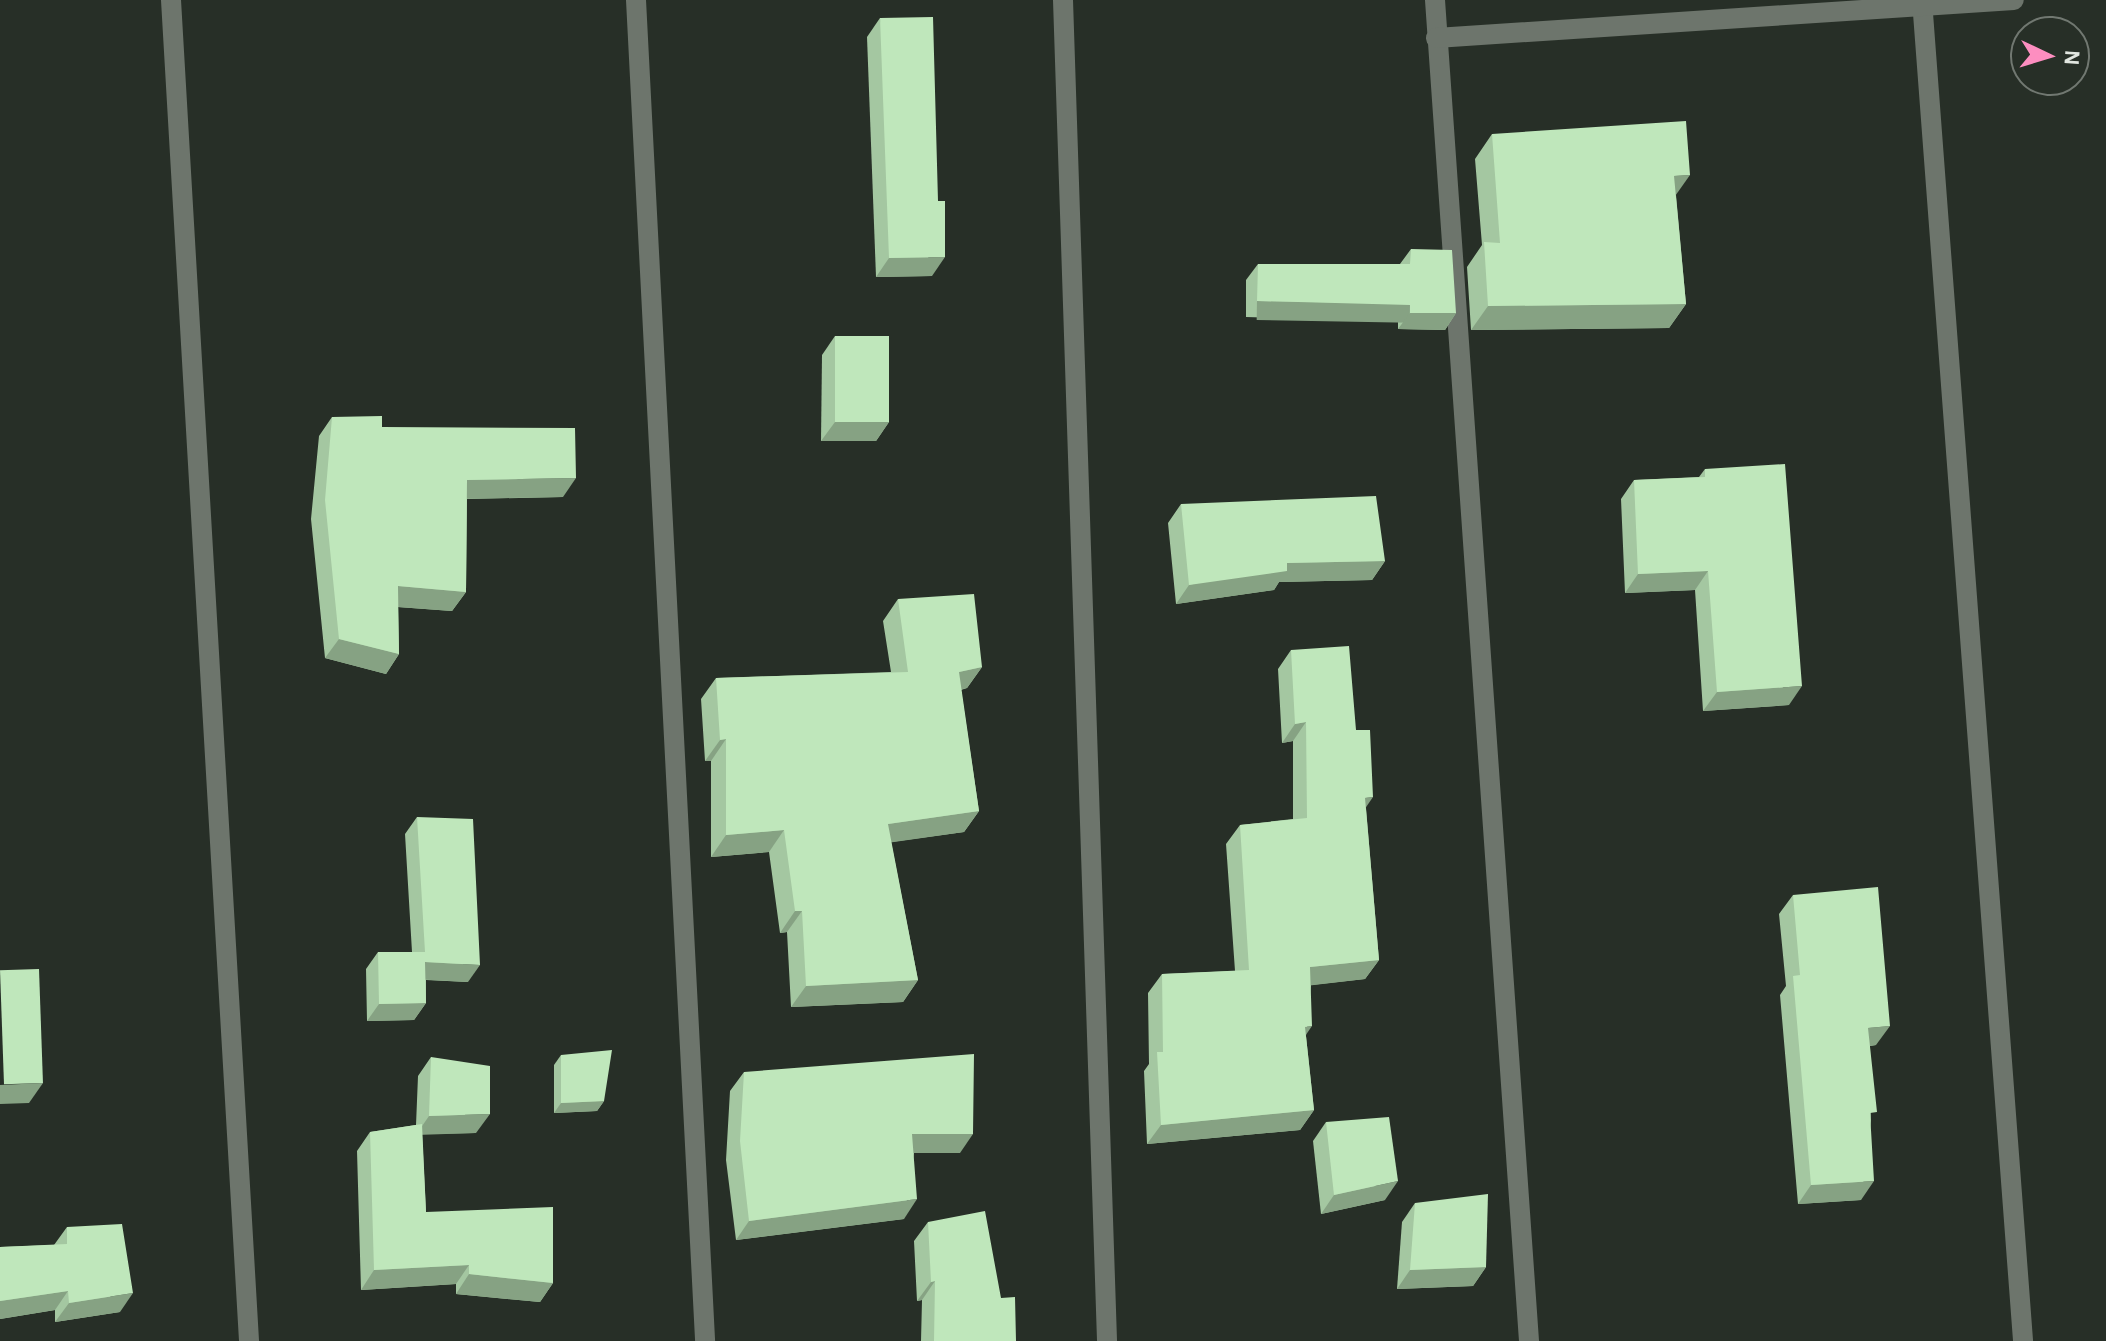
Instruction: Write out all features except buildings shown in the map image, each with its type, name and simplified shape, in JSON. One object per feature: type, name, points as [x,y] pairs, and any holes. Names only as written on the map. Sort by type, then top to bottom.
[{"type":"street","points":[[171,0],[249,1341]]},
{"type":"street","points":[[636,0],[705,1341]]},
{"type":"street","points":[[1063,0],[1107,1341]]},
{"type":"street","points":[[1435,0],[1529,1341]]},
{"type":"street","points":[[1436,38],[2014,0]]},
{"type":"street","points":[[1922,4],[2023,1341]]}]
